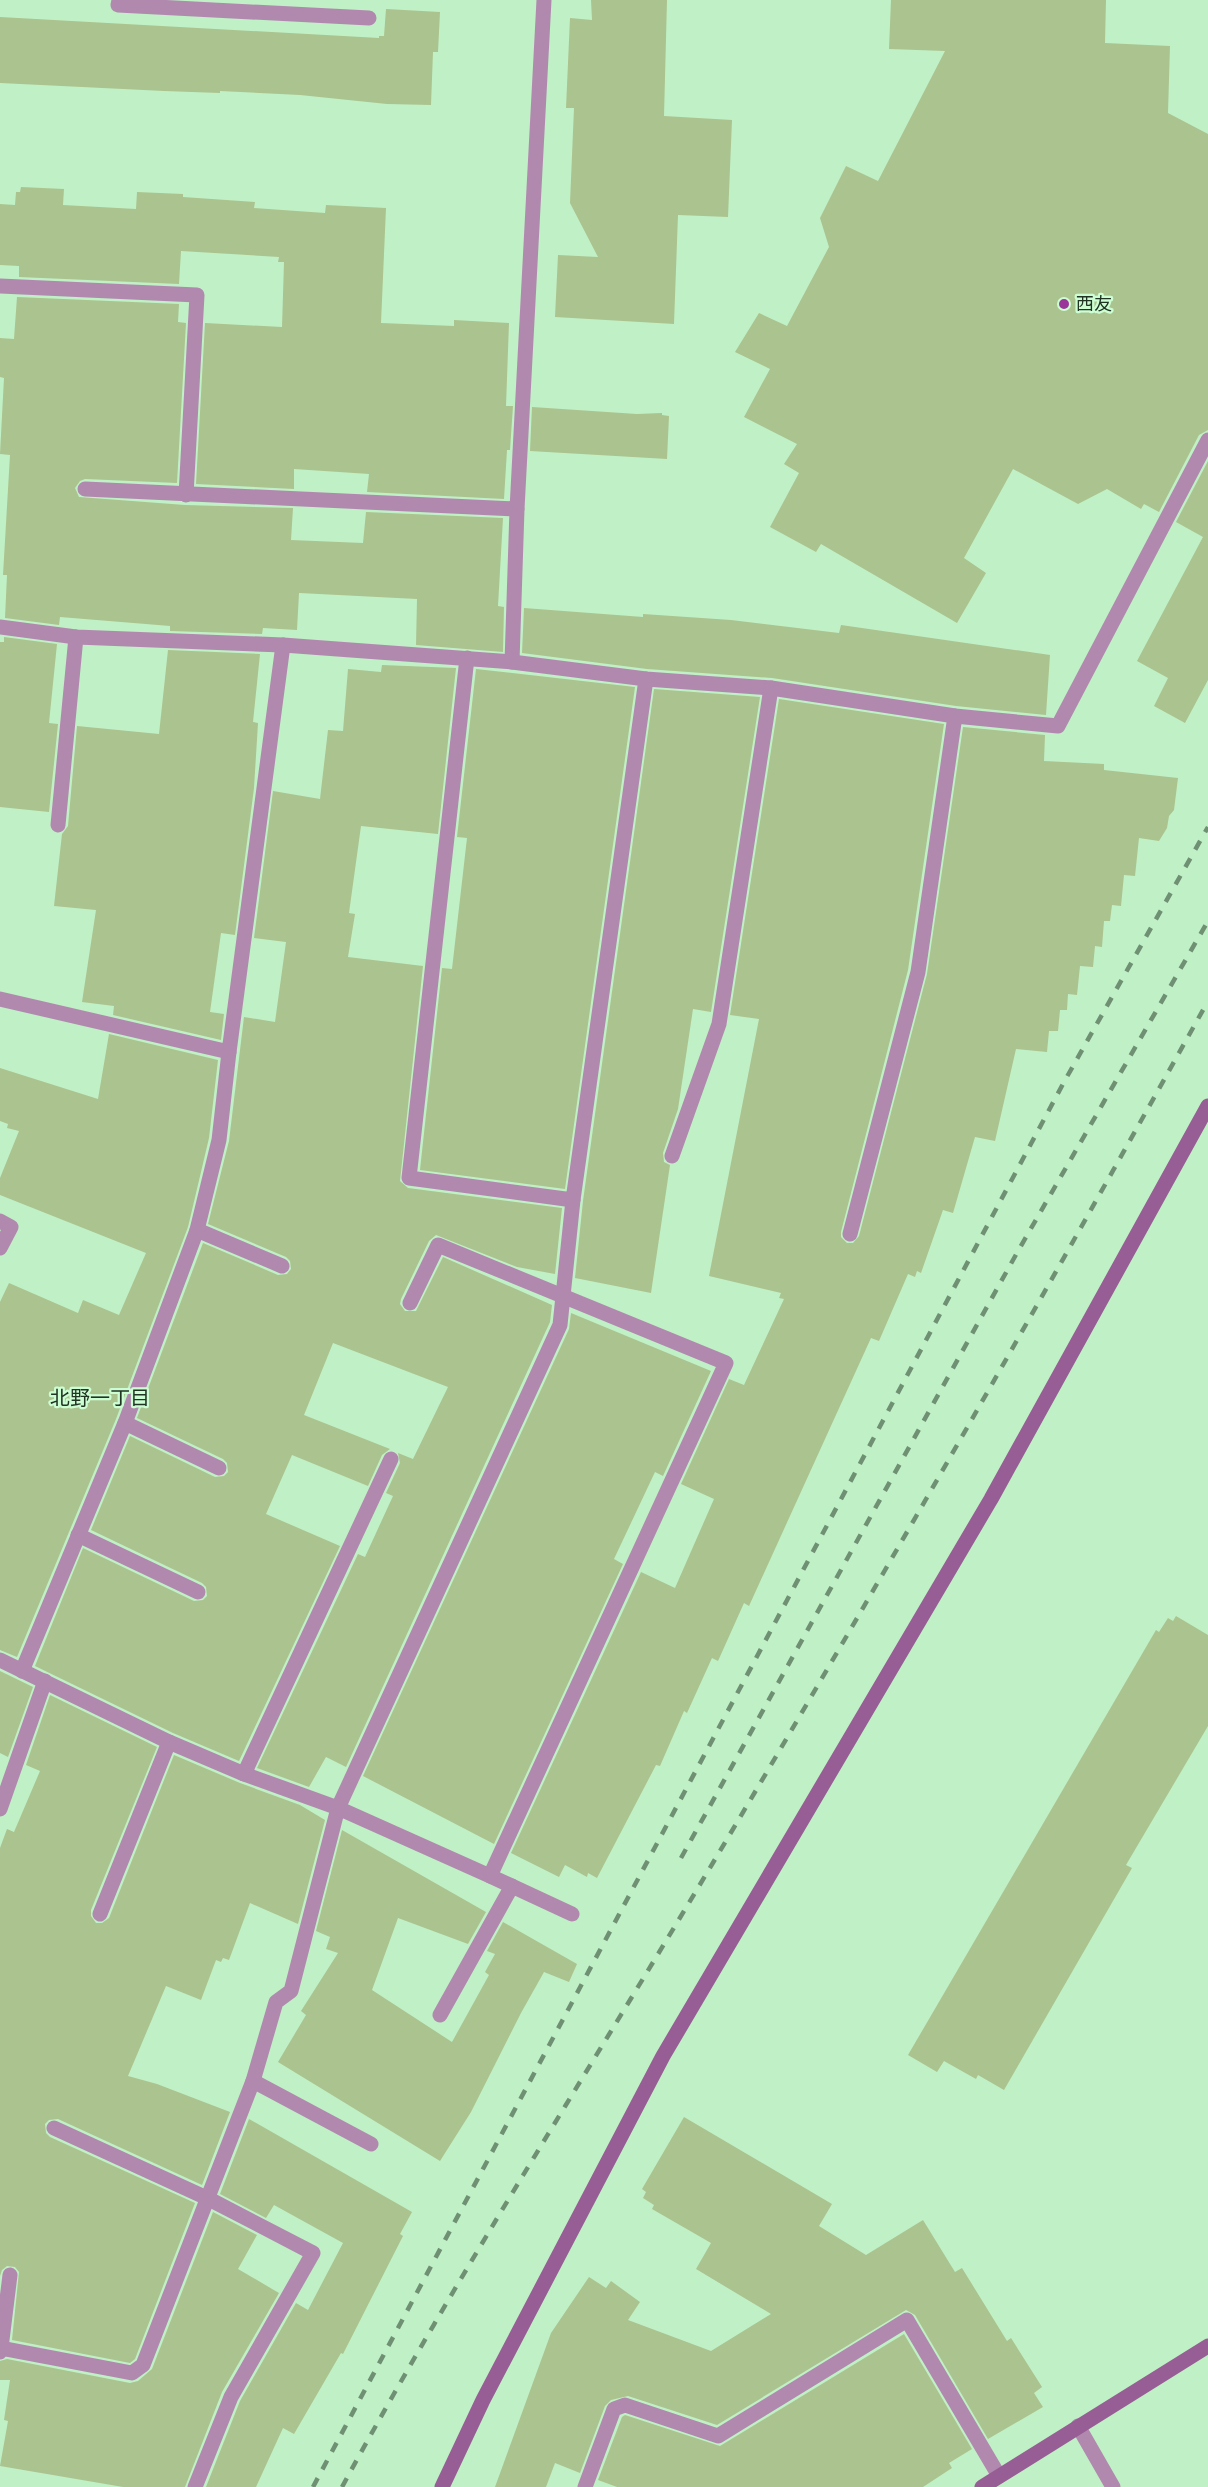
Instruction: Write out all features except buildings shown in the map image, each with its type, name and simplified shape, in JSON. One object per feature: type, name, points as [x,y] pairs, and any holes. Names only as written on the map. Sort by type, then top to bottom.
[{"type":"street","points":[[118,0],[118,5],[369,18]]},
{"type":"street","points":[[512,662],[517,509],[544,0]]},
{"type":"street","points":[[0,286],[197,295],[186,495]]},
{"type":"street","points":[[0,627],[76,637],[283,645],[512,662],[646,679],[771,688],[956,716],[1058,726],[1208,440]]},
{"type":"street","points":[[85,489],[517,509]]},
{"type":"street","points":[[58,825],[76,637]]},
{"type":"street","points":[[22,1671],[125,1423],[198,1230],[219,1140],[283,645]]},
{"type":"street","points":[[466,658],[409,1178],[573,1200]]},
{"type":"street","points":[[10,2275],[0,2350],[132,2373],[143,2365],[253,2081],[276,2002],[291,1991],[338,1808],[560,1325],[573,1200],[646,679]]},
{"type":"street","points":[[672,1156],[719,1024],[771,688]]},
{"type":"street","points":[[850,1234],[918,972],[956,716]]},
{"type":"street","points":[[0,999],[229,1052]]},
{"type":"street","points":[[442,2487],[483,2400],[663,2056],[991,1499],[1208,1106]]},
{"type":"street","points":[[0,1221],[11,1227],[0,1248]]},
{"type":"street","points":[[198,1230],[282,1266]]},
{"type":"street","points":[[410,1303],[438,1245],[726,1363],[490,1876]]},
{"type":"street","points":[[125,1423],[219,1468]]},
{"type":"street","points":[[244,1774],[391,1459]]},
{"type":"street","points":[[78,1535],[198,1592]]},
{"type":"street","points":[[0,1660],[169,1742],[244,1774],[338,1808],[572,1914]]},
{"type":"street","points":[[0,1809],[45,1682]]},
{"type":"street","points":[[100,1914],[169,1742]]},
{"type":"street","points":[[440,2015],[512,1886]]},
{"type":"street","points":[[253,2081],[371,2144]]},
{"type":"street","points":[[54,2128],[209,2199],[313,2253],[231,2397],[195,2487]]},
{"type":"street","points":[[585,2487],[614,2409],[626,2405],[718,2436],[907,2320],[999,2476]]},
{"type":"street","points":[[982,2487],[1208,2346]]},
{"type":"street","points":[[1078,2426],[1113,2487]]},
{"type":"railway","points":[[313,2487],[1064,1082],[1208,827]]},
{"type":"railway","points":[[681,1858],[1018,1251],[1208,921]]},
{"type":"railway","points":[[342,2487],[432,2327],[717,1856],[842,1644],[1027,1323],[1208,1001]]},
{"type":"place","name":"西友","points":[[1064,304]]},
{"type":"district","name":"北野一丁目","points":[[100,1398]]}]
